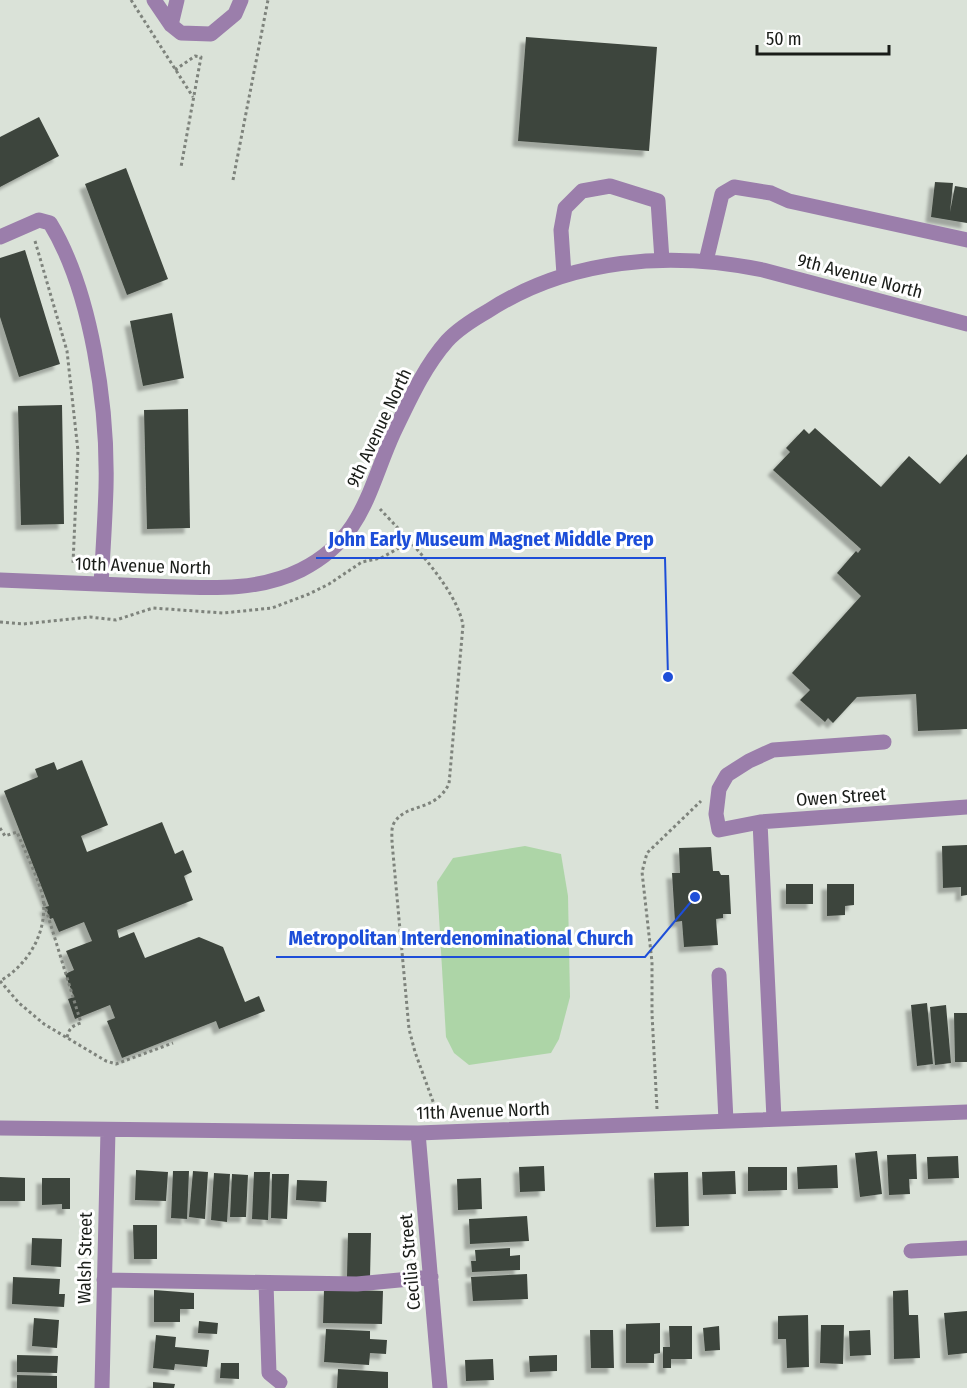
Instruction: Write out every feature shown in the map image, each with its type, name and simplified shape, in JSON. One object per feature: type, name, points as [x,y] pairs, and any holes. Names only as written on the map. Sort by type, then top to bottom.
[{"type":"street","points":[[154,0],[171,25],[182,33],[211,34],[235,14],[241,0]]},
{"type":"street","points":[[171,25],[177,0]]},
{"type":"street","points":[[564,275],[561,230],[565,208],[582,191],[610,186],[658,201],[662,260]]},
{"type":"street","points":[[706,261],[722,194],[734,187],[771,193],[789,201],[967,240]]},
{"type":"street","points":[[0,237],[39,220],[50,223],[58,235],[80,289],[96,364],[106,452],[101,584]]},
{"type":"street","name":"9th Avenue North","points":[[283,577],[311,564],[337,544],[352,527],[369,497],[392,436],[410,399],[429,366],[448,340],[471,321],[503,301],[564,275],[624,262],[706,261],[763,270],[967,324]]},
{"type":"street","name":"10th Avenue North","points":[[0,580],[241,587],[283,577]]},
{"type":"street","name":"Owen Street","points":[[885,742],[773,750],[749,760],[727,775],[719,789],[716,814],[718,830],[760,822],[967,807]]},
{"type":"street","points":[[760,822],[774,1119]]},
{"type":"street","points":[[719,975],[726,1121]]},
{"type":"street","name":"11th Avenue North","points":[[0,1128],[418,1133],[967,1112]]},
{"type":"street","name":"Walsh Street","points":[[102,1388],[108,1130]]},
{"type":"street","name":"Cecilia Street","points":[[418,1133],[440,1388]]},
{"type":"street","points":[[911,1251],[967,1248]]},
{"type":"street","points":[[104,1280],[357,1284],[431,1277]]},
{"type":"street","points":[[266,1283],[269,1373],[280,1382]]},
{"type":"path","points":[[130,0],[194,98]]},
{"type":"path","points":[[233,180],[268,0]]},
{"type":"path","points":[[175,70],[195,56],[201,57],[181,167]]},
{"type":"path","points":[[34,241],[67,351],[78,451],[73,563]]},
{"type":"path","points":[[369,497],[413,545],[434,573],[457,606],[463,625],[449,784],[439,800],[400,817],[394,823],[392,842],[409,1029],[445,1132]]},
{"type":"path","points":[[657,1111],[652,962],[642,872],[647,853],[704,799]]},
{"type":"path","points":[[0,828],[5,836],[17,832],[43,897],[81,1023],[68,1030],[67,1038]]},
{"type":"path","points":[[43,897],[43,923],[34,947],[22,965],[0,981],[19,1003],[35,1017],[67,1038],[106,1061],[116,1064],[173,1043]]},
{"type":"green space","points":[[525,846],[561,854],[568,896],[570,997],[559,1039],[551,1053],[469,1065],[454,1053],[446,1037],[437,882],[453,858]]},
{"type":"building","points":[[526,37],[657,47],[649,151],[518,141]]},
{"type":"building","points":[[39,117],[59,156],[0,187],[0,137]]},
{"type":"building","points":[[126,168],[168,279],[127,295],[85,184]]},
{"type":"building","points":[[935,182],[953,183],[950,212],[955,186],[967,188],[967,223],[931,217]]},
{"type":"building","points":[[25,250],[60,364],[19,377],[0,317],[0,258]]},
{"type":"building","points":[[172,313],[184,378],[143,386],[130,321]]},
{"type":"building","points":[[62,405],[64,524],[21,525],[18,406]]},
{"type":"building","points":[[188,409],[190,528],[147,529],[144,410]]},
{"type":"building","points":[[815,428],[881,487],[909,456],[940,484],[967,454],[967,729],[918,731],[916,694],[857,697],[833,723],[828,718],[825,722],[800,700],[810,690],[792,673],[861,596],[837,573],[856,551],[858,553],[861,549],[773,470],[790,452],[786,448],[804,429],[809,434]]},
{"type":"building","points":[[82,760],[108,825],[81,836],[87,852],[162,822],[175,854],[183,850],[192,872],[184,876],[193,900],[117,930],[119,938],[134,932],[145,958],[199,937],[223,947],[245,1002],[259,996],[265,1011],[219,1029],[216,1021],[122,1058],[107,1021],[115,1018],[110,1005],[75,1019],[68,999],[74,997],[65,974],[74,970],[66,951],[92,941],[84,922],[59,932],[53,918],[50,919],[45,907],[49,906],[4,791],[38,777],[35,769],[54,762],[57,770]]},
{"type":"building","points":[[967,845],[967,895],[961,896],[961,887],[943,888],[942,846]]},
{"type":"building","points":[[711,847],[713,871],[719,871],[721,875],[729,875],[731,914],[723,914],[723,918],[716,919],[718,945],[684,947],[682,921],[675,922],[672,873],[680,873],[679,848]]},
{"type":"building","points":[[786,884],[813,884],[813,904],[786,904]]},
{"type":"building","points":[[827,884],[854,884],[854,905],[845,906],[845,915],[827,916]]},
{"type":"building","points":[[927,1003],[933,1064],[917,1066],[911,1005]]},
{"type":"building","points":[[946,1005],[951,1063],[935,1065],[930,1007]]},
{"type":"building","points":[[954,1013],[967,1013],[967,1062],[955,1062]]},
{"type":"building","points":[[877,1151],[882,1194],[860,1197],[855,1153]]},
{"type":"building","points":[[916,1154],[917,1179],[909,1179],[910,1194],[889,1195],[887,1155]]},
{"type":"building","points":[[958,1156],[959,1178],[928,1179],[927,1157]]},
{"type":"building","points":[[837,1165],[838,1188],[798,1189],[797,1167]]},
{"type":"building","points":[[544,1166],[545,1191],[520,1192],[519,1167]]},
{"type":"building","points":[[748,1167],[787,1167],[787,1190],[748,1191]]},
{"type":"building","points":[[136,1170],[168,1172],[166,1201],[135,1200]]},
{"type":"building","points":[[173,1171],[189,1171],[187,1219],[171,1218]]},
{"type":"building","points":[[193,1171],[208,1172],[205,1219],[189,1217]]},
{"type":"building","points":[[735,1171],[736,1194],[703,1195],[702,1172]]},
{"type":"building","points":[[254,1172],[270,1172],[268,1220],[252,1219]]},
{"type":"building","points":[[688,1172],[689,1226],[656,1227],[654,1173]]},
{"type":"building","points":[[214,1173],[230,1174],[227,1222],[211,1220]]},
{"type":"building","points":[[232,1174],[248,1175],[246,1217],[230,1217]]},
{"type":"building","points":[[272,1174],[289,1174],[287,1219],[271,1218]]},
{"type":"building","points":[[0,1177],[25,1178],[25,1201],[0,1201]]},
{"type":"building","points":[[42,1178],[70,1178],[70,1209],[62,1209],[62,1204],[42,1205]]},
{"type":"building","points":[[481,1178],[482,1209],[458,1210],[457,1179]]},
{"type":"building","points":[[297,1180],[327,1181],[326,1202],[296,1200]]},
{"type":"building","points":[[527,1216],[529,1241],[470,1244],[469,1219]]},
{"type":"building","points":[[133,1225],[157,1225],[157,1259],[134,1259]]},
{"type":"building","points":[[348,1233],[371,1233],[370,1278],[347,1277]]},
{"type":"building","points":[[32,1238],[62,1239],[61,1267],[31,1265]]},
{"type":"building","points":[[510,1248],[510,1256],[520,1255],[520,1270],[472,1272],[471,1261],[476,1261],[475,1250]]},
{"type":"building","points":[[527,1274],[528,1299],[473,1301],[471,1277]]},
{"type":"building","points":[[13,1277],[60,1279],[59,1294],[65,1294],[64,1307],[12,1304]]},
{"type":"building","points":[[324,1289],[383,1291],[382,1324],[323,1323]]},
{"type":"building","points":[[154,1290],[194,1293],[194,1309],[180,1309],[180,1322],[154,1322]]},
{"type":"building","points":[[908,1290],[909,1315],[918,1315],[920,1358],[894,1359],[893,1291]]},
{"type":"building","points":[[967,1311],[967,1353],[948,1355],[944,1313]]},
{"type":"building","points":[[808,1315],[809,1367],[787,1368],[786,1339],[778,1339],[778,1316]]},
{"type":"building","points":[[34,1318],[59,1320],[57,1348],[32,1346]]},
{"type":"building","points":[[199,1321],[218,1323],[217,1334],[198,1333]]},
{"type":"building","points":[[660,1323],[660,1353],[654,1354],[654,1363],[626,1363],[626,1324]]},
{"type":"building","points":[[821,1325],[844,1325],[843,1364],[820,1363]]},
{"type":"building","points":[[669,1326],[692,1326],[692,1359],[671,1359],[671,1368],[663,1368],[663,1347],[670,1347]]},
{"type":"building","points":[[719,1326],[720,1350],[705,1351],[703,1328]]},
{"type":"building","points":[[326,1329],[370,1331],[370,1339],[387,1340],[386,1354],[370,1353],[369,1365],[324,1362]]},
{"type":"building","points":[[590,1330],[613,1330],[614,1368],[591,1368]]},
{"type":"building","points":[[870,1330],[871,1355],[850,1356],[849,1331]]},
{"type":"building","points":[[156,1335],[176,1337],[175,1347],[209,1350],[207,1367],[175,1364],[174,1370],[153,1368]]},
{"type":"building","points":[[17,1355],[58,1356],[57,1373],[17,1372]]},
{"type":"building","points":[[557,1355],[557,1371],[530,1372],[529,1356]]},
{"type":"building","points":[[493,1359],[494,1380],[466,1381],[465,1360]]},
{"type":"building","points":[[221,1363],[239,1363],[239,1379],[220,1378]]},
{"type":"building","points":[[338,1369],[388,1372],[388,1388],[337,1388]]},
{"type":"building","points":[[17,1375],[57,1376],[57,1388],[17,1388]]},
{"type":"building","points":[[153,1382],[175,1384],[174,1388],[153,1388]]},
{"type":"place","name":"John Early Museum Magnet Middle Prep","points":[[668,677]]},
{"type":"place","name":"Metropolitan Interdenominational Church","points":[[695,897]]}]
